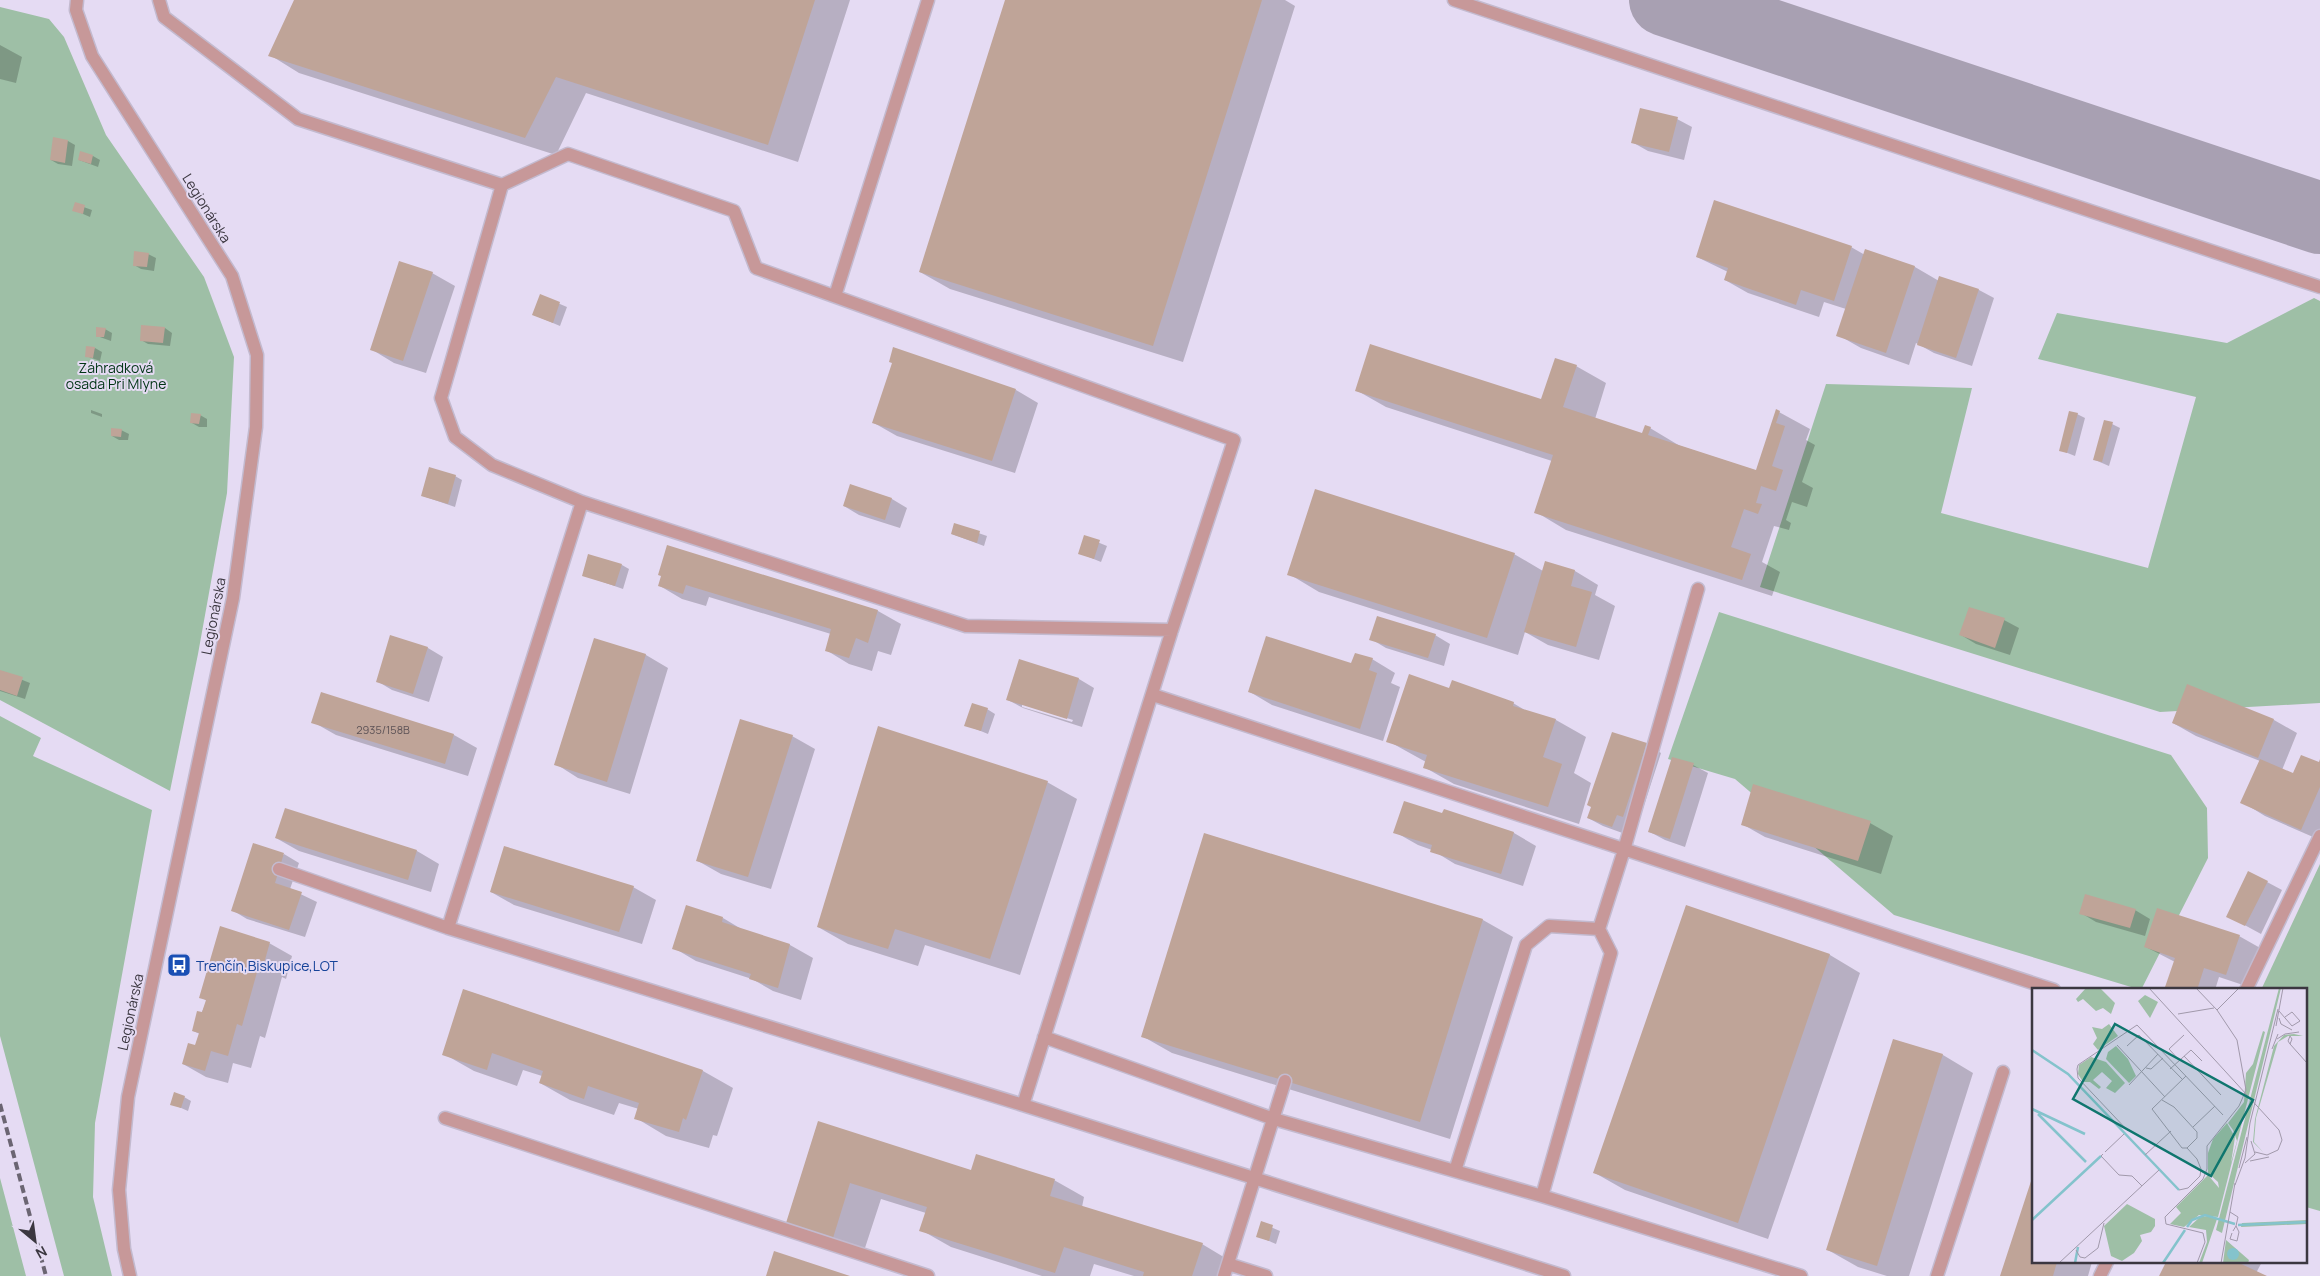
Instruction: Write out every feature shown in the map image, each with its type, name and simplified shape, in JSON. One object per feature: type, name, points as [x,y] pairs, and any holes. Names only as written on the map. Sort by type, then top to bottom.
[{"type":"street","name":"Legionárska","points":[[77,0],[76,10],[92,56],[232,276],[257,355],[256,427],[233,598],[128,1096],[119,1190],[124,1249],[130,1276]]},
{"type":"street","points":[[158,0],[164,17],[298,119],[502,186],[568,154],[734,211],[756,268],[1234,440],[1172,630],[1023,1105]]},
{"type":"street","points":[[835,296],[928,0]]},
{"type":"street","points":[[1454,0],[2320,287]]},
{"type":"street","points":[[502,186],[441,398],[455,437],[492,465],[582,502],[966,626],[1172,630]]},
{"type":"street","points":[[448,928],[582,502]]},
{"type":"street","points":[[1542,1196],[1611,953],[1599,929],[1624,850],[1698,589]]},
{"type":"street","points":[[1153,695],[2048,988]]},
{"type":"street","points":[[2247,988],[2320,836]]},
{"type":"street","points":[[279,869],[448,928],[1023,1105],[1564,1276]]},
{"type":"street","points":[[1454,1171],[1526,945],[1549,926],[1599,929]]},
{"type":"street","points":[[1044,1037],[1274,1119],[1542,1196],[1801,1276]]},
{"type":"street","points":[[1937,1276],[2003,1072]]},
{"type":"street","points":[[1266,1276],[1226,1270],[1256,1179],[1285,1081]]},
{"type":"street","points":[[445,1118],[928,1276]]},
{"type":"street","points":[[2100,1276],[2106,1264]]},
{"type":"green space","name":"Záhradková osada Pri Mlyne","points":[[0,7],[49,19],[64,37],[106,135],[204,277],[234,357],[227,493],[198,654],[170,791],[0,700]]},
{"type":"green space","points":[[2314,298],[2320,301],[2320,703],[2160,712],[1760,587],[1826,384],[1972,388],[1941,513],[2148,568],[2196,397],[2038,359],[2057,313],[2227,343]]},
{"type":"green space","points":[[1719,612],[2171,755],[2207,808],[2208,858],[2142,988],[2134,988],[1894,915],[1735,779],[1668,759]]},
{"type":"green space","points":[[0,716],[41,738],[33,756],[152,810],[95,1123],[93,1197],[112,1276],[64,1276],[0,1036]]},
{"type":"green space","points":[[2320,864],[2320,1211],[2308,1208],[2308,988],[2262,988]]},
{"type":"green space","points":[[0,1178],[26,1276],[0,1276]]},
{"type":"building","points":[[294,0],[815,0],[768,145],[556,77],[525,138],[268,56]]},
{"type":"building","points":[[1005,0],[1262,0],[1153,346],[919,272]]},
{"type":"building","points":[[1640,108],[1678,117],[1669,152],[1631,143]]},
{"type":"building","points":[[53,137],[68,140],[65,163],[50,160]]},
{"type":"building","points":[[80,151],[93,155],[91,164],[78,160]]},
{"type":"building","points":[[1714,200],[1852,246],[1834,301],[1801,290],[1796,305],[1724,280],[1728,268],[1696,257]]},
{"type":"building","points":[[75,202],[85,205],[83,214],[72,211]]},
{"type":"building","points":[[1865,249],[1915,266],[1886,353],[1836,336]]},
{"type":"building","points":[[134,251],[149,253],[147,267],[133,266]]},
{"type":"building","points":[[399,261],[433,272],[403,361],[370,350]]},
{"type":"building","points":[[1939,276],[1979,289],[1956,358],[1917,345]]},
{"type":"building","points":[[540,294],[560,302],[553,323],[532,315]]},
{"type":"building","points":[[141,325],[165,327],[163,343],[140,341]]},
{"type":"building","points":[[96,327],[106,328],[104,337],[96,337]]},
{"type":"building","points":[[1370,344],[1541,399],[1555,358],[1577,365],[1563,407],[1642,433],[1645,425],[1651,427],[1648,435],[1756,470],[1776,409],[1780,411],[1776,423],[1785,426],[1772,466],[1783,470],[1776,491],[1761,486],[1756,503],[1762,504],[1758,514],[1744,509],[1731,547],[1751,554],[1742,580],[1534,513],[1553,455],[1355,391]]},
{"type":"building","points":[[86,346],[95,347],[93,358],[85,357]]},
{"type":"building","points":[[893,347],[1016,389],[992,461],[872,423],[892,363],[889,362]]},
{"type":"building","points":[[2069,411],[2078,413],[2067,453],[2059,451]]},
{"type":"building","points":[[191,413],[201,414],[199,424],[190,423]]},
{"type":"building","points":[[2104,420],[2113,422],[2102,462],[2093,460]]},
{"type":"building","points":[[111,428],[122,429],[121,437],[111,436]]},
{"type":"building","points":[[429,467],[456,475],[448,504],[421,496]]},
{"type":"building","points":[[850,484],[892,498],[885,520],[843,506]]},
{"type":"building","points":[[1315,489],[1515,553],[1487,638],[1287,575]]},
{"type":"building","points":[[954,523],[980,531],[977,543],[951,534]]},
{"type":"building","points":[[1084,535],[1100,540],[1094,559],[1078,554]]},
{"type":"building","points":[[667,545],[878,610],[868,643],[856,638],[849,658],[825,651],[831,629],[686,585],[683,594],[658,586],[661,576],[658,575]]},
{"type":"building","points":[[588,554],[622,564],[615,586],[582,576]]},
{"type":"building","points":[[1545,561],[1575,570],[1571,586],[1592,592],[1576,647],[1524,632]]},
{"type":"building","points":[[1969,607],[2005,618],[1995,648],[1959,635]]},
{"type":"building","points":[[1377,616],[1436,634],[1428,658],[1369,640]]},
{"type":"building","points":[[390,635],[428,647],[413,694],[376,682]]},
{"type":"building","points":[[1266,636],[1351,663],[1355,653],[1373,658],[1369,670],[1377,673],[1360,729],[1248,692]]},
{"type":"building","points":[[594,638],[646,654],[607,782],[554,765]]},
{"type":"building","points":[[1019,659],[1079,678],[1067,719],[1006,700]]},
{"type":"building","points":[[0,670],[23,677],[17,696],[0,690]]},
{"type":"building","points":[[1409,674],[1449,688],[1452,680],[1514,702],[1513,706],[1556,719],[1543,757],[1562,764],[1548,807],[1423,768],[1427,755],[1386,742]]},
{"type":"building","points":[[2187,684],[2274,719],[2258,758],[2172,723]]},
{"type":"building","points":[[321,692],[454,734],[445,764],[311,723]]},
{"type":"building","points":[[972,703],[988,708],[981,731],[964,726]]},
{"type":"building","points":[[740,719],[793,735],[748,877],[696,861]]},
{"type":"building","points":[[878,726],[1048,781],[990,959],[895,929],[888,949],[817,927]]},
{"type":"building","points":[[1612,732],[1647,743],[1623,817],[1617,815],[1612,827],[1587,818],[1591,807],[1587,805]]},
{"type":"building","points":[[2301,755],[2319,762],[2320,759],[2320,787],[2301,830],[2240,803],[2260,759],[2293,773]]},
{"type":"building","points":[[1672,757],[1694,763],[1670,839],[1648,832]]},
{"type":"building","points":[[1753,784],[1871,821],[1858,861],[1741,825]]},
{"type":"building","points":[[1404,801],[1442,813],[1444,809],[1514,832],[1501,874],[1430,852],[1432,845],[1393,833]]},
{"type":"building","points":[[285,808],[417,850],[408,880],[275,838]]},
{"type":"building","points":[[1204,833],[1483,919],[1420,1122],[1141,1037]]},
{"type":"building","points":[[253,843],[284,853],[275,883],[302,892],[289,930],[231,911]]},
{"type":"building","points":[[504,846],[634,886],[619,932],[490,892]]},
{"type":"building","points":[[2248,871],[2268,881],[2245,926],[2226,917]]},
{"type":"building","points":[[2085,894],[2136,909],[2130,928],[2079,914]]},
{"type":"building","points":[[686,905],[723,917],[722,922],[790,944],[778,988],[749,979],[751,974],[672,949]]},
{"type":"building","points":[[1686,905],[1830,954],[1738,1223],[1593,1173]]},
{"type":"building","points":[[2157,908],[2240,935],[2226,975],[2204,968],[2198,988],[2165,988],[2175,958],[2144,947]]},
{"type":"building","points":[[220,926],[270,942],[263,967],[259,965],[242,1026],[237,1024],[228,1056],[211,1051],[205,1071],[182,1064],[188,1043],[195,1045],[199,1033],[192,1031],[197,1011],[202,1012],[206,1000],[199,998]]},
{"type":"building","points":[[463,989],[703,1070],[686,1120],[683,1118],[679,1132],[634,1119],[639,1103],[588,1086],[584,1099],[539,1083],[543,1071],[492,1053],[487,1070],[442,1055]]},
{"type":"building","points":[[1893,1039],[1943,1054],[1877,1266],[1826,1250]]},
{"type":"building","points":[[174,1092],[185,1096],[181,1108],[170,1105]]},
{"type":"building","points":[[818,1121],[971,1170],[976,1154],[1055,1179],[1050,1196],[1203,1243],[1192,1276],[1143,1276],[1144,1272],[1064,1247],[1055,1273],[919,1231],[927,1207],[850,1183],[833,1238],[786,1223]]},
{"type":"building","points":[[2032,1178],[2032,1264],[2056,1264],[2053,1276],[2000,1276]]},
{"type":"building","points":[[1261,1221],[1273,1225],[1269,1241],[1256,1237]]},
{"type":"building","points":[[774,1251],[850,1276],[766,1276]]},
{"type":"building","points":[[2165,1264],[2241,1264],[2267,1276],[2159,1276]]},
{"type":"taxiway","points":[[1665,0],[2320,218]]},
{"type":"railway","points":[[0,1104],[46,1276]]},
{"type":"place","name":"Trenčín,Biskupice,LOT","points":[[179,965]]}]
